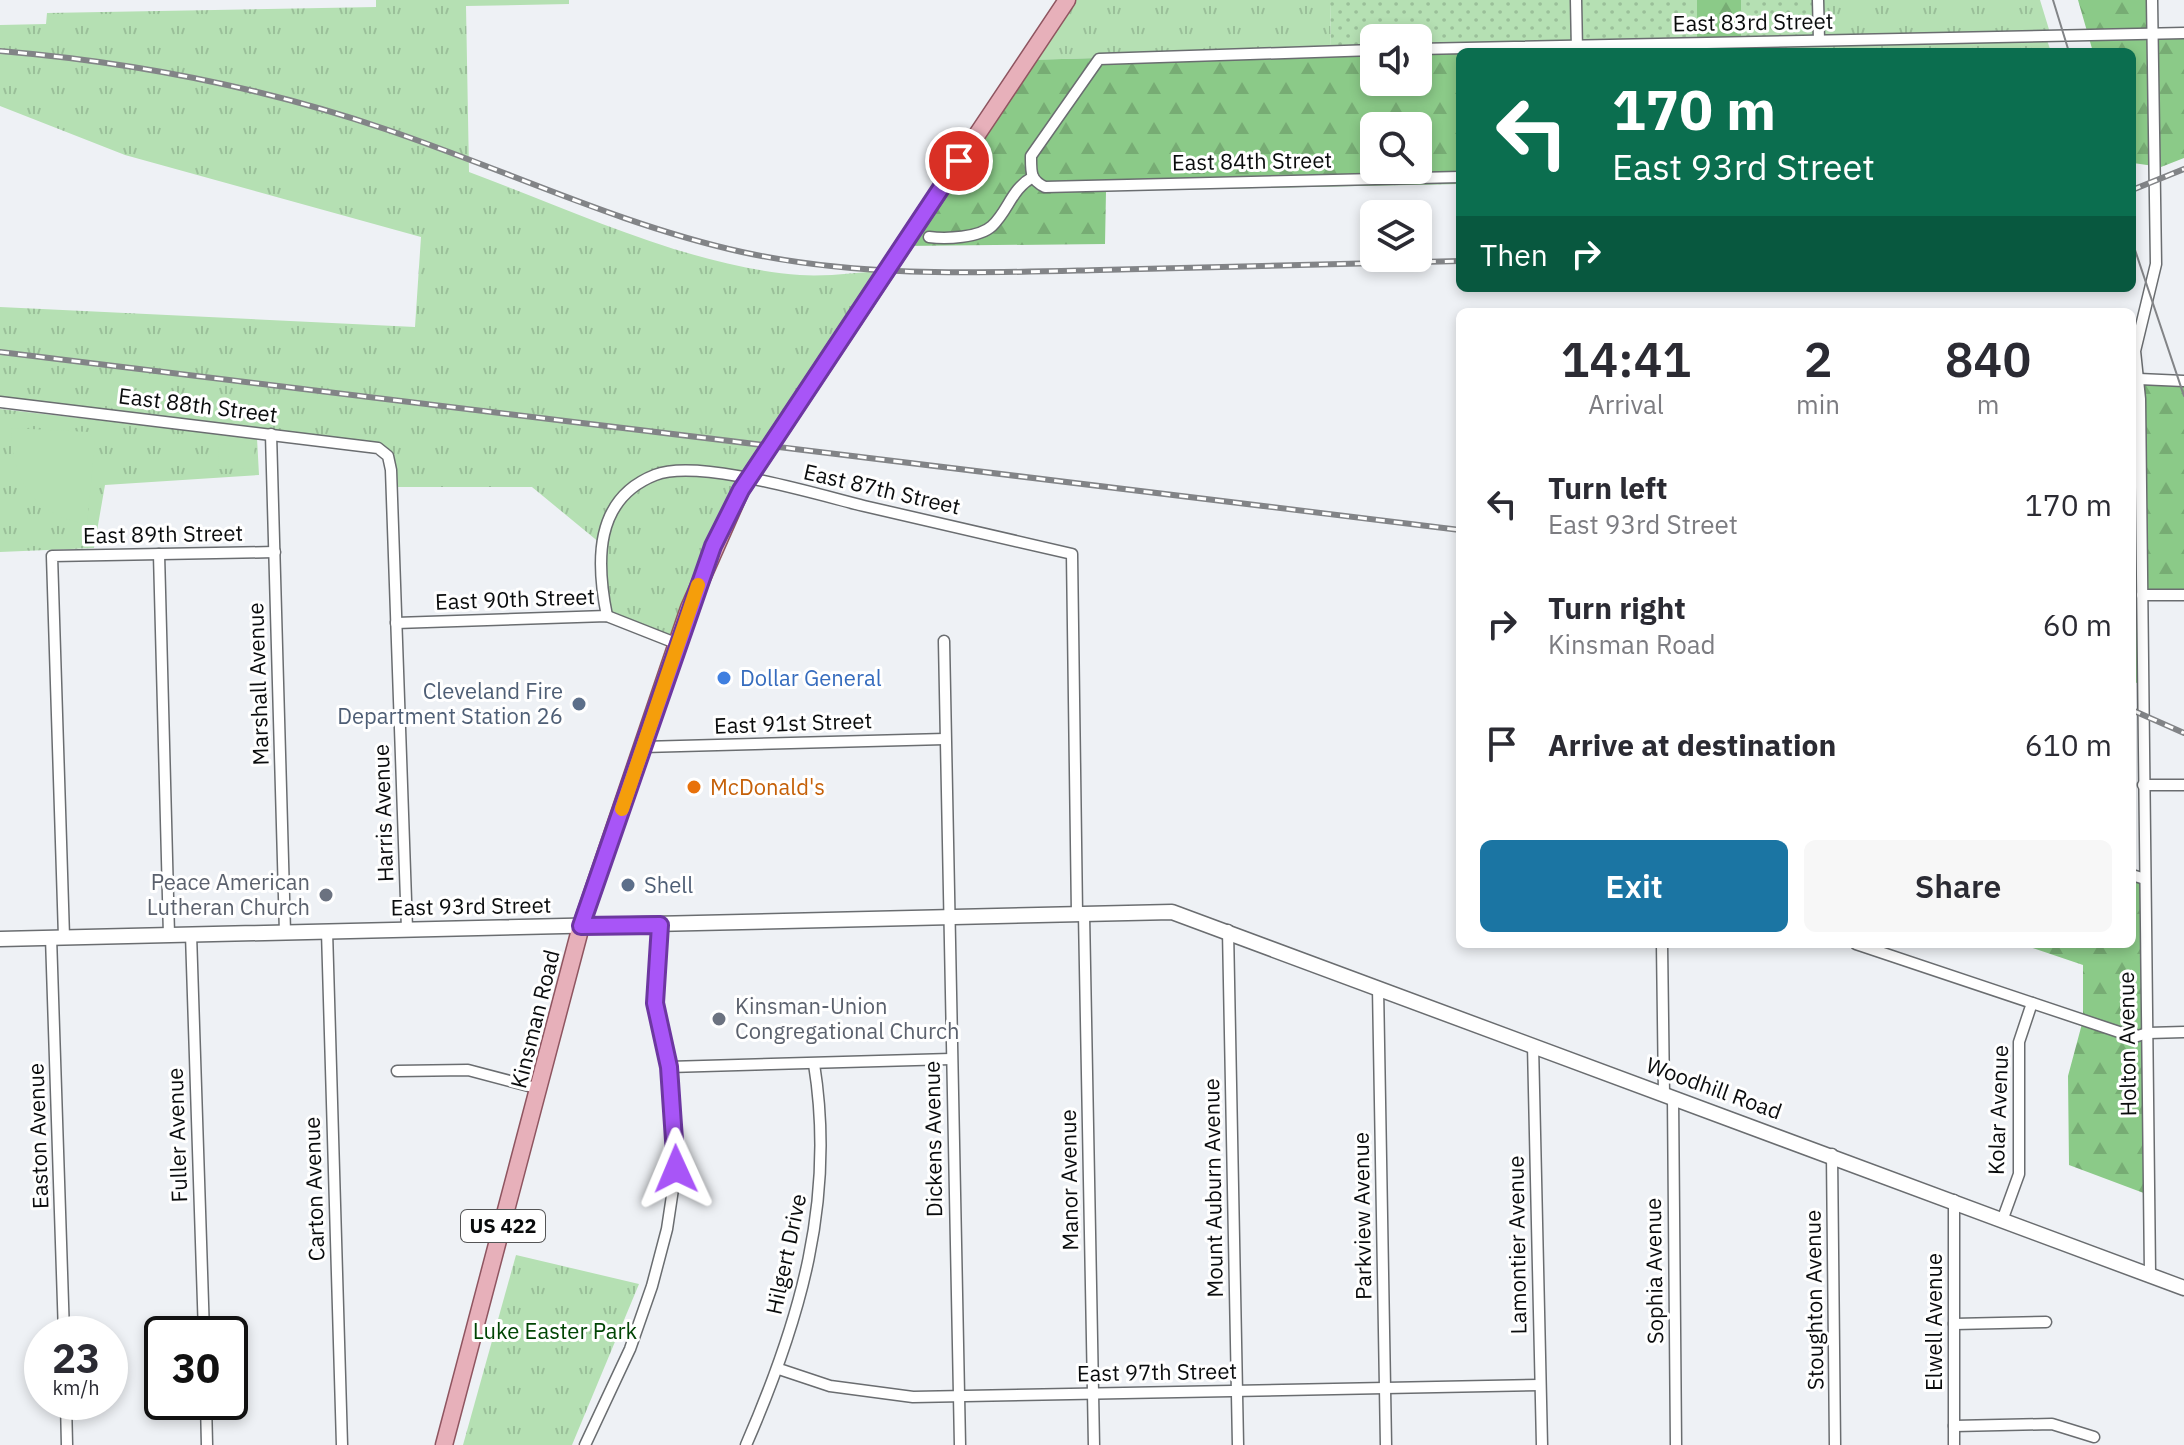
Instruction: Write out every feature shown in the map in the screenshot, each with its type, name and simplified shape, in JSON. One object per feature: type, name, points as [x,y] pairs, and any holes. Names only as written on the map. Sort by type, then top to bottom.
[{"type":"main road","name":"Kinsman Road","points":[[444,1445],[581,926],[713,546],[741,490],[1067,0]]},
{"type":"main road","name":"East 93rd Street","points":[[0,939],[1172,912],[1228,930]]},
{"type":"main road","name":"Woodhill Road","points":[[1228,930],[2184,1288]]},
{"type":"street","points":[[1576,0],[1577,48]]},
{"type":"street","points":[[1818,0],[1819,40]]},
{"type":"street","name":"Holton Avenue","points":[[2136,347],[2156,264],[2152,0]]},
{"type":"street","name":"East 83rd Street","points":[[1604,48],[1819,40],[2184,33]]},
{"type":"street","name":"East 83rd Street","points":[[1432,49],[1456,49]]},
{"type":"street","points":[[929,237],[979,233],[992,227],[1018,186],[1033,177],[1031,156],[1099,59],[1360,50]]},
{"type":"street","name":"East 84th Street","points":[[1033,177],[1045,187],[1456,177]]},
{"type":"street","name":"Holton Avenue","points":[[2136,358],[2139,379],[2137,525],[2142,595],[2137,754],[2143,785],[2150,1274]]},
{"type":"street","points":[[2139,379],[2184,381]]},
{"type":"street","name":"East 88th Street","points":[[0,402],[378,448],[388,456]]},
{"type":"street","name":"Marshall Avenue","points":[[271,434],[285,932]]},
{"type":"street","name":"Harris Avenue","points":[[388,456],[391,470],[407,929]]},
{"type":"street","name":"East 87th Street","points":[[607,616],[599,560],[606,523],[616,505],[642,481],[675,470],[756,481],[1072,554]]},
{"type":"street","name":"East 89th Street","points":[[52,556],[275,552]]},
{"type":"street","points":[[159,554],[169,935]]},
{"type":"street","name":"Manor Avenue","points":[[1072,554],[1094,1445]]},
{"type":"street","name":"Easton Avenue","points":[[52,556],[64,1316]]},
{"type":"street","points":[[2142,595],[2184,595]]},
{"type":"street","name":"East 90th Street","points":[[396,623],[607,616],[678,644]]},
{"type":"street","name":"Dickens Avenue","points":[[944,641],[960,1445]]},
{"type":"street","name":"East 91st Street","points":[[643,747],[945,739]]},
{"type":"street","points":[[2143,785],[2184,785]]},
{"type":"street","points":[[2136,876],[2145,879]]},
{"type":"street","points":[[585,1445],[630,1349],[667,1229],[676,1169],[669,1067],[655,1003],[660,925]]},
{"type":"street","name":"Mount Auburn Avenue","points":[[1228,930],[1238,1445]]},
{"type":"street","name":"Carton Avenue","points":[[327,931],[342,1445]]},
{"type":"street","name":"Fuller Avenue","points":[[191,934],[203,1316]]},
{"type":"street","name":"Sophia Avenue","points":[[1662,948],[1676,1445]]},
{"type":"street","points":[[1868,948],[2134,1037],[2148,1033],[2184,1032]]},
{"type":"street","name":"Parkview Avenue","points":[[1378,987],[1386,1445]]},
{"type":"street","name":"Kolar Avenue","points":[[2003,1218],[2019,1174],[2019,1042],[2032,1003]]},
{"type":"street","name":"Lamontier Avenue","points":[[1533,1045],[1542,1445]]},
{"type":"street","points":[[669,1067],[951,1059]]},
{"type":"street","name":"Hilgert Drive","points":[[746,1445],[779,1369],[804,1279],[821,1192],[821,1111],[814,1064]]},
{"type":"street","points":[[397,1071],[468,1070],[540,1089]]},
{"type":"street","name":"Stoughton Avenue","points":[[1832,1154],[1835,1445]]},
{"type":"street","name":"Elwell Avenue","points":[[1954,1200],[1954,1445]]},
{"type":"street","points":[[1954,1324],[2046,1322]]},
{"type":"street","name":"East 97th Street","points":[[779,1369],[830,1386],[879,1395],[1540,1385]]},
{"type":"street","points":[[66,1420],[67,1445]]},
{"type":"street","points":[[206,1420],[207,1445]]},
{"type":"street","points":[[1954,1426],[2052,1424],[2094,1437]]},
{"type":"green space","points":[[376,0],[569,0],[569,4],[466,6],[469,172],[632,235],[716,261],[800,275],[886,271],[741,491],[678,644],[607,616],[600,543],[532,487],[392,487],[391,470],[378,448],[0,402],[0,307],[415,327],[421,237],[125,155],[0,106],[0,25],[46,24],[47,13],[376,7]]},
{"type":"green space","points":[[1067,0],[1330,0],[1331,51],[1028,60]]},
{"type":"green space","points":[[1330,0],[1697,0],[1697,43],[1432,49],[1432,24],[1360,24],[1360,50],[1331,51]]},
{"type":"green space","points":[[1697,0],[1741,0],[1741,42],[1697,43]]},
{"type":"green space","points":[[1741,0],[1818,0],[1819,40],[1741,42]]},
{"type":"green space","points":[[1818,0],[2040,0],[2051,36],[2046,37],[2050,48],[1692,48],[1692,43],[1819,40]]},
{"type":"green space","points":[[2078,0],[2152,0],[2152,34],[2184,33],[2184,158],[2161,167],[2136,163],[2136,48],[2092,48]]},
{"type":"green space","points":[[1577,46],[1577,48],[1471,48]]},
{"type":"green space","points":[[1456,48],[1456,184],[1106,191],[1105,244],[902,246],[1027,60],[1360,50],[1360,96],[1432,96],[1432,49]]},
{"type":"green space","points":[[2139,379],[2184,382],[2184,595],[2142,596],[2142,685],[2136,683],[2136,399],[2140,399]]},
{"type":"green space","points":[[0,409],[257,438],[259,475],[105,485],[94,548],[0,552]]},
{"type":"green space","points":[[11,428],[89,432],[95,442],[87,524],[53,513],[30,492],[16,464]]},
{"type":"green space","points":[[254,444],[255,468],[219,469],[218,445]]},
{"type":"green space","points":[[2136,876],[2145,879],[2149,1195],[2069,1165],[2068,1076],[2083,1020],[2083,965],[2033,948],[2136,948]]},
{"type":"green space","name":"Luke Easter Park","points":[[516,1255],[639,1284],[572,1445],[463,1445]]},
{"type":"tram line","points":[[2053,0],[2068,48]]},
{"type":"tram line","points":[[2136,253],[2184,396]]},
{"type":"railway","points":[[0,51],[148,69],[293,101],[388,130],[652,227],[697,241],[787,260],[921,272],[1456,261]]},
{"type":"railway","points":[[2136,188],[2184,169]]},
{"type":"railway","points":[[0,352],[1456,530]]},
{"type":"railway","points":[[2136,712],[2184,733]]},
{"type":"slow traffic","points":[[622,809],[698,585]]},
{"type":"place","name":"Dollar General","points":[[724,678]]},
{"type":"place","name":"Cleveland Fire Department Station 26","points":[[579,704]]},
{"type":"place","name":"McDonald's","points":[[694,787]]},
{"type":"place","name":"Shell","points":[[628,885]]},
{"type":"place","name":"Peace American Lutheran Church","points":[[326,895]]},
{"type":"place","name":"Kinsman-Union Congregational Church","points":[[719,1019]]},
{"type":"route","points":[[676,1169],[675,1117],[669,1067],[655,1003],[660,925],[581,926],[713,546],[741,490],[959,161]]}]
